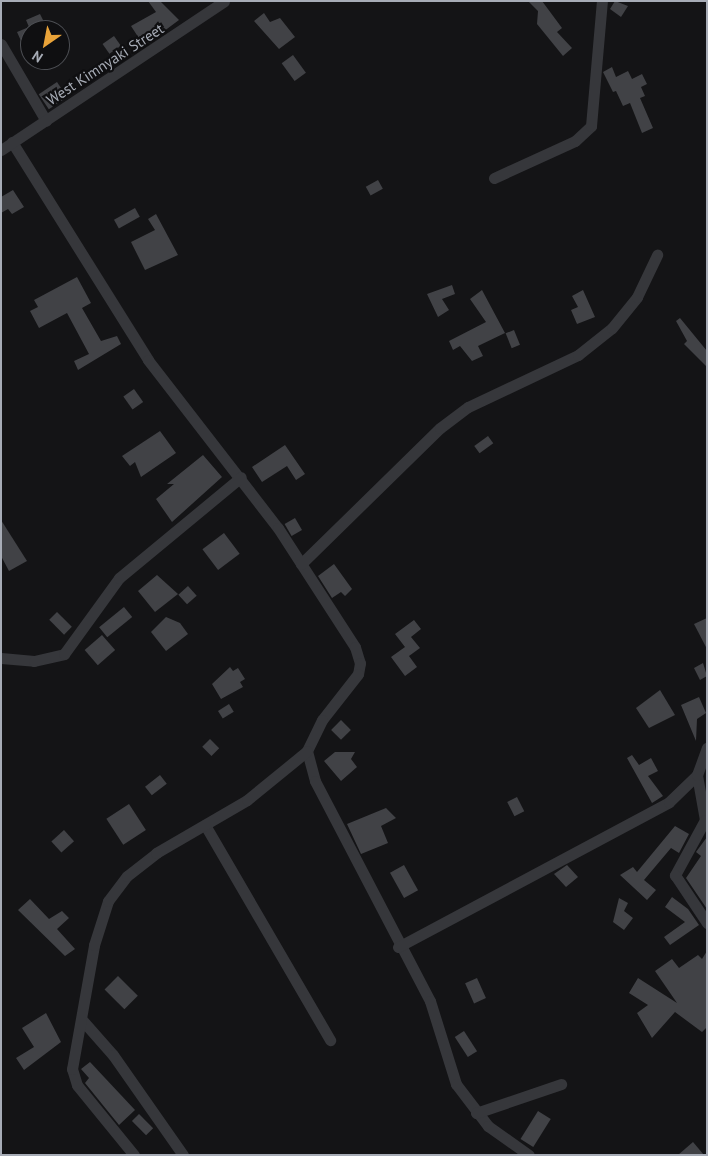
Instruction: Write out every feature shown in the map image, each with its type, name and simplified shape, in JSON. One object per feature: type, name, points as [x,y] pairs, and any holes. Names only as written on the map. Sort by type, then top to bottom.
[{"type":"street","name":"West Kimnyaki Street","points":[[1,150],[224,1]]},
{"type":"street","points":[[494,178],[575,141],[591,126],[602,1]]},
{"type":"street","points":[[1,44],[46,121]]},
{"type":"street","points":[[12,142],[148,360],[241,477],[302,564],[355,647],[360,663],[351,686],[322,720],[308,751],[246,800],[156,853],[127,876],[108,901],[94,945],[73,1076],[134,1155]]},
{"type":"street","points":[[302,564],[440,428],[468,408],[578,355],[612,328],[637,297],[657,255]]},
{"type":"street","points":[[1,658],[34,661],[64,654],[119,578],[241,477]]},
{"type":"street","points":[[398,947],[655,811],[697,775],[707,748]]},
{"type":"street","points":[[308,751],[323,803],[398,947],[430,1001],[449,1066],[476,1112],[504,1140],[529,1155]]},
{"type":"street","points":[[697,775],[706,808],[700,832],[675,875],[707,923]]},
{"type":"street","points":[[204,825],[330,1040]]},
{"type":"street","points":[[83,1021],[113,1055],[183,1155]]},
{"type":"street","points":[[476,1112],[562,1084]]},
{"type":"building","points":[[148,1],[160,1],[179,20],[144,46],[131,26],[156,12]]},
{"type":"building","points":[[528,1],[542,1],[562,28],[557,32],[572,48],[563,56],[537,24],[538,11]]},
{"type":"building","points":[[615,1],[628,6],[621,17],[610,9]]},
{"type":"building","points":[[264,13],[270,22],[280,18],[295,37],[279,49],[254,21]]},
{"type":"building","points":[[40,14],[43,20],[26,20]]},
{"type":"building","points":[[114,36],[121,46],[109,54],[103,44]]},
{"type":"building","points":[[293,55],[306,73],[295,81],[282,63]]},
{"type":"building","points":[[612,67],[616,77],[628,71],[632,79],[642,74],[647,84],[641,87],[645,96],[640,98],[653,128],[642,133],[630,103],[623,106],[616,91],[613,92],[603,72]]},
{"type":"building","points":[[57,82],[67,97],[49,109],[39,94]]},
{"type":"building","points":[[378,180],[383,189],[371,196],[366,187]]},
{"type":"building","points":[[13,190],[24,207],[12,214],[8,209],[1,213],[1,197]]},
{"type":"building","points":[[135,208],[140,217],[119,228],[114,220]]},
{"type":"building","points":[[156,214],[178,255],[145,270],[131,242],[155,230],[148,219]]},
{"type":"building","points":[[77,277],[91,303],[82,308],[101,341],[117,336],[121,344],[78,370],[74,361],[89,354],[67,313],[39,328],[30,311],[38,307],[34,300]]},
{"type":"building","points":[[452,285],[455,294],[442,299],[449,310],[438,317],[427,294]]},
{"type":"building","points":[[482,290],[505,333],[478,346],[483,356],[472,361],[460,346],[453,350],[449,341],[486,322],[470,299]]},
{"type":"building","points":[[583,290],[595,317],[577,324],[571,310],[578,307],[572,296]]},
{"type":"building","points":[[680,318],[707,351],[707,367],[684,344],[687,341],[676,321]]},
{"type":"building","points":[[514,330],[520,345],[512,348],[506,333]]},
{"type":"building","points":[[134,389],[143,402],[133,410],[123,396]]},
{"type":"building","points":[[160,431],[176,453],[141,477],[135,462],[130,466],[122,456]]},
{"type":"building","points":[[488,436],[493,443],[480,453],[474,446]]},
{"type":"building","points":[[285,445],[305,474],[296,480],[287,466],[262,482],[252,467]]},
{"type":"building","points":[[203,455],[222,477],[172,522],[156,499],[174,484],[167,484]]},
{"type":"building","points":[[295,518],[302,530],[292,536],[285,524]]},
{"type":"building","points":[[1,520],[27,561],[9,571],[1,556]]},
{"type":"building","points":[[224,533],[240,554],[218,570],[202,549]]},
{"type":"building","points":[[334,564],[352,589],[345,596],[341,592],[332,598],[318,576]]},
{"type":"building","points":[[157,575],[178,594],[155,612],[138,591]]},
{"type":"building","points":[[188,586],[197,596],[187,604],[178,595]]},
{"type":"building","points":[[124,607],[132,617],[107,637],[99,627]]},
{"type":"building","points":[[57,612],[72,627],[64,635],[49,620]]},
{"type":"building","points":[[166,617],[180,623],[188,634],[166,651],[151,632]]},
{"type":"building","points":[[707,618],[707,649],[694,624]]},
{"type":"building","points":[[414,620],[421,629],[411,637],[420,648],[409,656],[417,667],[405,676],[391,657],[405,647],[395,634]]},
{"type":"building","points":[[102,635],[115,650],[98,665],[85,650]]},
{"type":"building","points":[[703,663],[707,676],[700,680],[694,668]]},
{"type":"building","points":[[230,667],[233,671],[238,668],[245,679],[240,682],[243,687],[221,699],[212,684]]},
{"type":"building","points":[[660,690],[675,715],[649,728],[636,708]]},
{"type":"building","points":[[699,697],[706,713],[697,719],[696,741],[681,705]]},
{"type":"building","points":[[229,704],[234,712],[223,719],[218,711]]},
{"type":"building","points":[[341,720],[351,730],[341,740],[331,730]]},
{"type":"building","points":[[210,739],[219,748],[211,756],[202,747]]},
{"type":"building","points":[[335,752],[355,752],[351,759],[357,767],[341,781],[324,761]]},
{"type":"building","points":[[632,755],[639,765],[651,758],[658,771],[648,776],[663,796],[652,803],[627,758]]},
{"type":"building","points":[[160,775],[167,784],[152,795],[145,787]]},
{"type":"building","points":[[517,797],[524,811],[514,816],[507,802]]},
{"type":"building","points":[[129,804],[146,830],[123,845],[106,819]]},
{"type":"building","points":[[386,808],[396,818],[381,826],[388,843],[361,854],[347,824]]},
{"type":"building","points":[[675,826],[689,834],[679,853],[671,848],[644,880],[656,890],[647,900],[620,875],[633,867],[637,872]]},
{"type":"building","points":[[64,830],[74,841],[61,853],[51,841]]},
{"type":"building","points":[[707,837],[707,909],[686,878],[701,856],[696,852]]},
{"type":"building","points":[[404,865],[418,890],[404,898],[390,873]]},
{"type":"building","points":[[567,865],[578,877],[566,887],[554,874]]},
{"type":"building","points":[[672,897],[688,909],[699,925],[670,945],[664,937],[685,922],[665,907]]},
{"type":"building","points":[[619,898],[628,903],[624,911],[633,918],[624,930],[613,922]]},
{"type":"building","points":[[30,899],[49,919],[62,911],[69,918],[57,929],[75,949],[65,956],[18,910]]},
{"type":"building","points":[[707,951],[707,1027],[702,1032],[675,1012],[652,1038],[637,1013],[648,1005],[629,993],[638,978],[677,1003],[655,971],[672,959],[679,968],[698,955],[702,959]]},
{"type":"building","points":[[118,976],[138,996],[124,1009],[105,989]]},
{"type":"building","points":[[477,978],[486,998],[474,1003],[465,983]]},
{"type":"building","points":[[46,1013],[61,1042],[24,1070],[16,1058],[34,1047],[22,1028]]},
{"type":"building","points":[[464,1031],[477,1051],[468,1057],[455,1037]]},
{"type":"building","points":[[90,1062],[135,1110],[119,1125],[85,1083],[89,1078],[81,1069]]},
{"type":"building","points":[[538,1111],[551,1119],[533,1147],[521,1139]]},
{"type":"building","points":[[139,1114],[153,1128],[146,1135],[132,1121]]},
{"type":"building","points":[[693,1142],[704,1155],[678,1155]]}]
